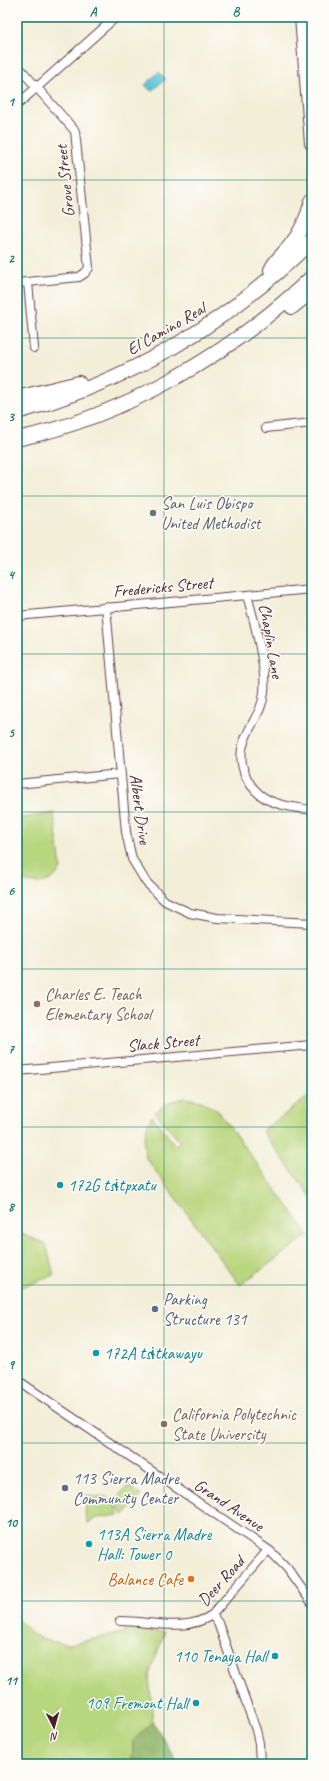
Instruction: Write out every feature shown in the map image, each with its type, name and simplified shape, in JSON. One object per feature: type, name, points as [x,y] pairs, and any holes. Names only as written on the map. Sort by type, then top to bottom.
[{"type":"highway","points":[[304,20],[312,44]]},
{"type":"highway","points":[[304,20],[311,99],[312,143]]},
{"type":"highway","points":[[264,285],[273,265],[298,235],[305,224],[312,201]]},
{"type":"highway","name":"El Camino Real","points":[[17,412],[71,396],[126,372],[166,352],[203,330],[264,285],[312,240]]},
{"type":"highway","points":[[20,441],[108,409],[159,386],[203,361],[242,336],[273,312],[312,277]]},
{"type":"highway","points":[[273,312],[289,310],[312,291]]},
{"type":"highway","points":[[17,398],[60,389],[99,375],[126,372]]},
{"type":"street","points":[[17,105],[116,17]]},
{"type":"street","name":"Grove Street","points":[[17,65],[75,130],[89,268],[85,274],[79,277],[28,282]]},
{"type":"street","points":[[17,283],[28,282],[34,348]]},
{"type":"street","points":[[266,428],[312,423]]},
{"type":"street","name":"Fredericks Street","points":[[17,616],[312,589]]},
{"type":"street","name":"Chaplin Lane","points":[[247,595],[265,680],[262,705],[244,741],[241,758],[242,768],[251,787],[267,800],[312,810]]},
{"type":"street","name":"Albert Drive","points":[[106,607],[126,832],[132,859],[146,882],[165,901],[190,913],[217,918],[312,923]]},
{"type":"street","points":[[17,784],[120,774]]},
{"type":"street","name":"Slack Street","points":[[17,1071],[312,1045]]},
{"type":"street","name":"Grand Avenue","points":[[17,1380],[268,1550],[287,1568],[312,1603]]},
{"type":"street","name":"Deer Road","points":[[120,1621],[184,1625],[195,1624],[212,1615],[268,1550]]},
{"type":"street","points":[[212,1615],[218,1623],[256,1730],[259,1743],[260,1764]]},
{"type":"green space","points":[[54,813],[61,869],[52,879],[44,882],[30,883],[17,878],[17,819]]},
{"type":"green space","points":[[312,1094],[312,1198],[262,1131]]},
{"type":"green space","points":[[185,1098],[201,1101],[219,1112],[309,1235],[240,1285],[146,1158],[144,1137],[152,1116],[175,1145],[180,1142],[155,1112],[170,1102]]},
{"type":"green space","points":[[17,1232],[46,1244],[54,1275],[22,1287],[17,1285]]},
{"type":"green space","points":[[128,1486],[141,1496],[125,1514],[121,1514],[117,1508],[115,1499]]},
{"type":"green space","points":[[86,1495],[109,1498],[115,1506],[118,1515],[97,1518],[88,1523],[85,1515]]},
{"type":"green space","points":[[17,1619],[32,1634],[44,1640],[69,1644],[131,1631],[165,1632],[149,1675],[153,1722],[133,1741],[132,1764],[17,1764]]},
{"type":"green space","points":[[153,1722],[179,1764],[132,1764],[133,1741]]},
{"type":"water","points":[[159,72],[166,79],[151,91],[145,85]]},
{"type":"place","name":"San Luis Obispo United Methodist","points":[[153,513]]},
{"type":"place","name":"Charles E. Teach Elementary School","points":[[37,1004]]},
{"type":"place","name":"172G tsɨtpxatu","points":[[60,1185]]},
{"type":"place","name":"Parking Structure 131","points":[[155,1309]]},
{"type":"place","name":"172A tsɨtkawayu","points":[[96,1353]]},
{"type":"place","name":"California Polytechnic State University","points":[[164,1424]]},
{"type":"place","name":"113 Sierra Madre Community Center","points":[[65,1488]]},
{"type":"place","name":"113A Sierra Madre Hall: Tower 0","points":[[89,1544]]},
{"type":"place","name":"Balance Cafe","points":[[191,1579]]},
{"type":"place","name":"110 Tenaya Hall","points":[[275,1656]]},
{"type":"place","name":"109 Fremont Hall","points":[[196,1703]]}]
